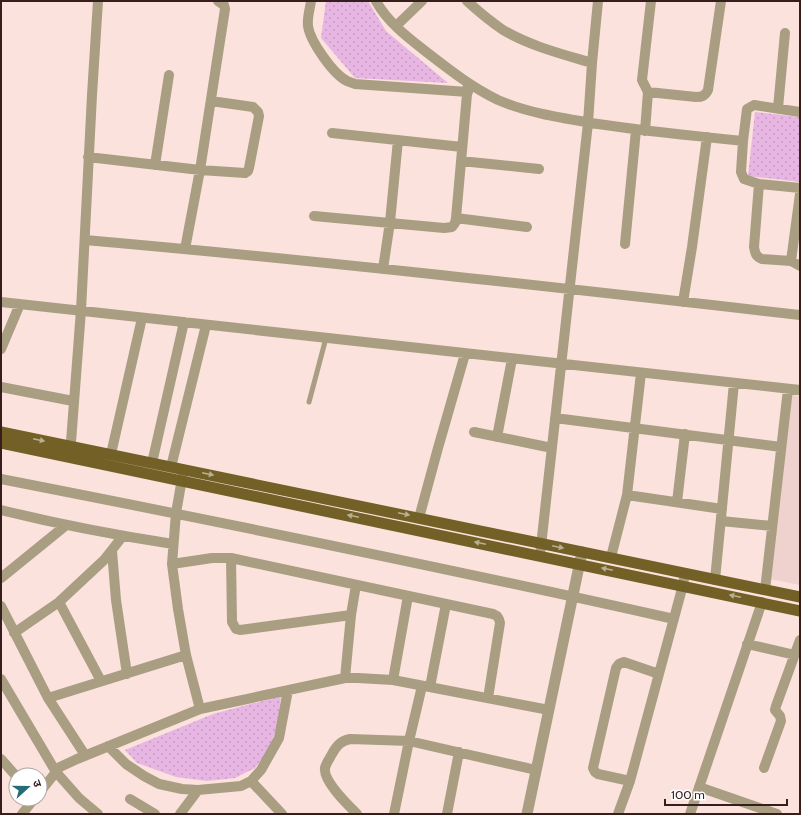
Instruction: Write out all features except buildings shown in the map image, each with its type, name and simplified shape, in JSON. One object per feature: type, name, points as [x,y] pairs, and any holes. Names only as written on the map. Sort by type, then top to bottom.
[{"type":"main road","points":[[1,432],[70,451],[800,611]]},
{"type":"main road","points":[[1,443],[111,454],[171,467],[183,475],[420,518],[800,597]]},
{"type":"street","points":[[70,451],[81,310],[88,157],[98,1]]},
{"type":"street","points":[[185,249],[200,170],[225,9],[224,5],[218,1]]},
{"type":"street","points":[[311,1],[308,15],[308,26],[314,44],[339,75],[346,81],[356,84],[468,88],[521,108],[548,116],[640,131],[707,136],[743,141]]},
{"type":"street","points":[[376,1],[379,7],[396,26],[468,88]]},
{"type":"street","points":[[396,26],[422,1]]},
{"type":"street","points":[[467,1],[503,30],[523,40],[549,50],[592,63]]},
{"type":"street","points":[[540,555],[588,123],[598,2],[587,1]]},
{"type":"street","points":[[625,244],[640,131],[648,92],[642,80],[651,1]]},
{"type":"street","points":[[648,92],[696,97],[702,97],[706,94],[708,90],[721,1]]},
{"type":"street","points":[[778,108],[785,33]]},
{"type":"street","points":[[155,165],[169,75]]},
{"type":"street","points":[[314,216],[444,228],[452,227],[456,218],[468,88]]},
{"type":"street","points":[[88,157],[245,174],[248,172],[259,116],[258,112],[254,107],[211,101]]},
{"type":"street","points":[[800,112],[754,105],[747,109],[740,172],[744,179],[759,184],[800,188]]},
{"type":"street","points":[[332,134],[462,147]]},
{"type":"street","points":[[683,302],[707,136]]},
{"type":"street","points":[[383,269],[390,222],[398,140]]},
{"type":"street","points":[[461,161],[539,169]]},
{"type":"street","points":[[759,184],[754,247],[756,254],[762,259],[795,263],[800,194]]},
{"type":"street","points":[[456,218],[527,227]]},
{"type":"street","points":[[85,240],[383,269],[800,315]]},
{"type":"street","points":[[1,302],[800,390]]},
{"type":"street","points":[[1,349],[20,304]]},
{"type":"street","points":[[111,454],[142,318]]},
{"type":"street","points":[[152,463],[184,322]]},
{"type":"street","points":[[171,467],[206,325]]},
{"type":"street","points":[[420,518],[465,354]]},
{"type":"street","points":[[497,437],[512,359]]},
{"type":"street","points":[[610,557],[627,495],[642,373]]},
{"type":"street","points":[[715,580],[734,383]]},
{"type":"street","points":[[1,386],[73,401]]},
{"type":"street","points":[[765,590],[788,389]]},
{"type":"street","points":[[555,418],[781,447]]},
{"type":"street","points":[[474,432],[552,448]]},
{"type":"street","points":[[677,502],[685,434]]},
{"type":"street","points":[[183,475],[176,513],[172,564],[186,655],[200,709]]},
{"type":"street","points":[[1,479],[176,513],[573,596],[674,619]]},
{"type":"street","points":[[627,495],[722,509]]},
{"type":"street","points":[[1,510],[65,526],[173,544]]},
{"type":"street","points":[[721,521],[772,526]]},
{"type":"street","points":[[1,578],[65,526]]},
{"type":"street","points":[[14,633],[59,602],[112,551],[122,536]]},
{"type":"street","points":[[112,551],[116,600],[127,674]]},
{"type":"street","points":[[528,814],[582,552]]},
{"type":"street","points":[[172,564],[212,558],[230,558],[493,614],[497,616],[500,624],[488,698]]},
{"type":"street","points":[[230,558],[232,622],[236,629],[351,615]]},
{"type":"street","points":[[618,814],[630,781],[685,573]]},
{"type":"street","points":[[345,678],[351,615],[356,585]]},
{"type":"street","points":[[393,680],[408,596]]},
{"type":"street","points":[[59,602],[101,681]]},
{"type":"street","points":[[690,814],[762,602]]},
{"type":"street","points":[[394,814],[409,741],[426,687],[446,604]]},
{"type":"street","points":[[1,606],[48,698],[85,756]]},
{"type":"street","points":[[764,768],[781,721],[780,716],[775,710],[776,706],[800,640]]},
{"type":"street","points":[[747,644],[795,655]]},
{"type":"street","points":[[48,698],[186,655]]},
{"type":"street","points":[[630,781],[598,774],[594,772],[593,768],[616,668],[624,662],[659,674]]},
{"type":"street","points":[[48,782],[60,768],[108,746],[200,709],[345,678],[393,680],[549,710]]},
{"type":"street","points":[[1,679],[56,772],[79,798],[98,814]]},
{"type":"street","points":[[108,746],[126,764],[159,784],[182,789],[198,790],[241,786],[251,781],[261,770],[279,738],[288,690]]},
{"type":"street","points":[[357,814],[326,776],[325,769],[336,747],[342,741],[350,739],[409,741],[536,770]]},
{"type":"street","points":[[447,814],[458,752]]},
{"type":"street","points":[[1,759],[8,767]]},
{"type":"street","points":[[251,781],[282,814]]},
{"type":"street","points":[[699,786],[777,814]]},
{"type":"street","points":[[180,814],[198,790]]},
{"type":"street","points":[[130,799],[155,814]]},
{"type":"lane","points":[[309,402],[326,338]]},
{"type":"shaded area","points":[[326,1],[368,1],[386,31],[448,83],[355,78],[321,38]]},
{"type":"shaded area","points":[[755,112],[800,117],[800,182],[748,176]]},
{"type":"shaded area","points":[[790,395],[800,396],[800,585],[770,579]]},
{"type":"shaded area","points":[[281,696],[277,728],[267,752],[255,768],[235,778],[207,781],[176,777],[137,763],[125,750],[213,714]]}]
